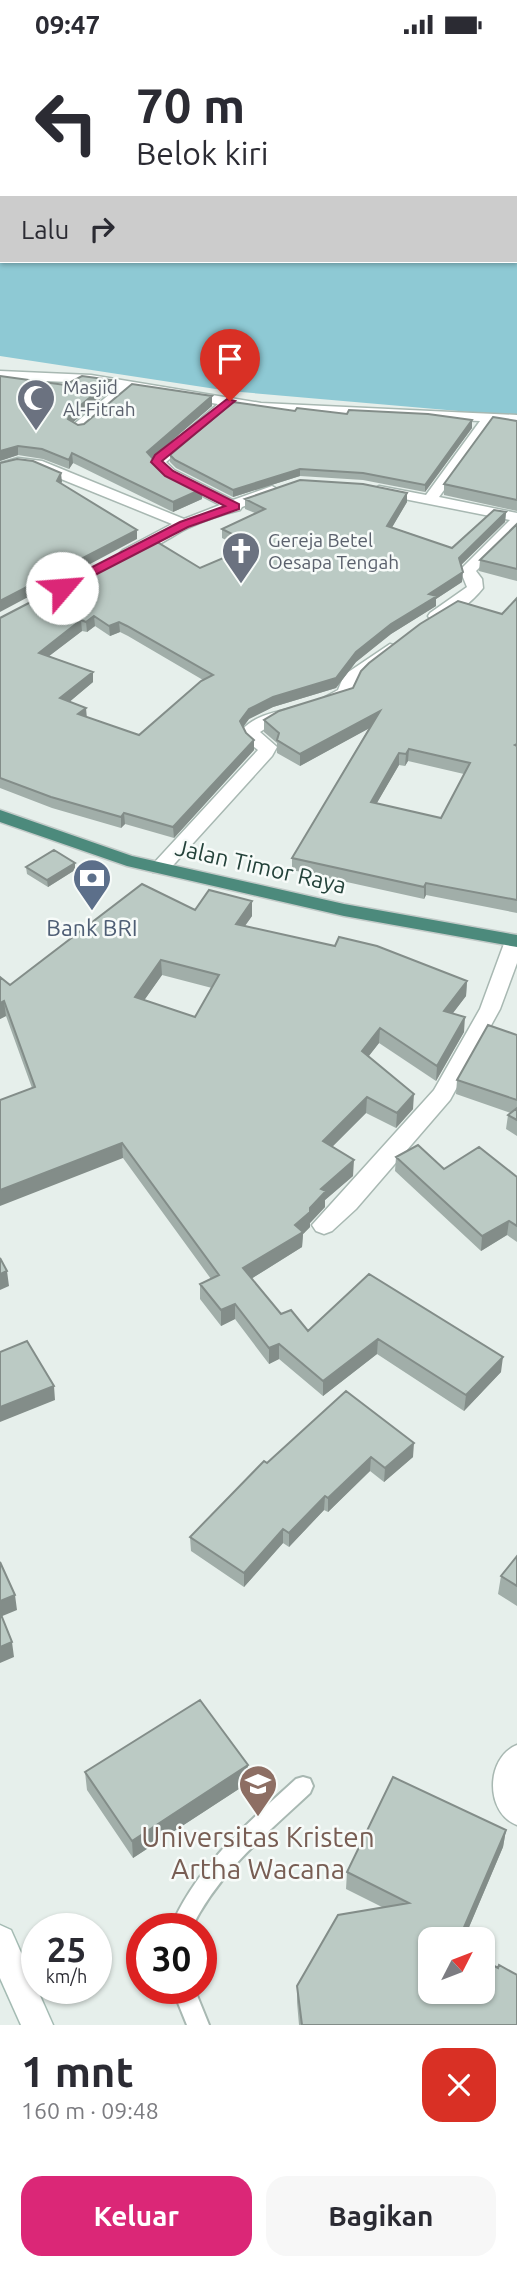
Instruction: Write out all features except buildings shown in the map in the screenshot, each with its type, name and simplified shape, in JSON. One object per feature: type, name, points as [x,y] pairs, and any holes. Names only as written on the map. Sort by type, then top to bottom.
[{"type":"highway","name":"Jalan Timor Raya","points":[[0,816],[127,860],[160,868],[344,909],[516,941]]},
{"type":"street","points":[[0,375],[91,379],[283,408],[517,419]]},
{"type":"street","points":[[78,428],[129,385]]},
{"type":"street","points":[[230,401],[159,457],[157,462],[169,473],[235,507]]},
{"type":"street","points":[[429,500],[490,417]]},
{"type":"street","points":[[0,467],[18,462],[48,468],[184,524]]},
{"type":"street","points":[[117,559],[184,524],[286,486]]},
{"type":"street","points":[[363,487],[517,519]]},
{"type":"street","points":[[423,624],[468,596],[475,588],[468,570],[517,519]]},
{"type":"street","points":[[160,868],[266,752],[268,747],[254,738],[251,730],[265,721],[346,693],[350,679],[403,638]]},
{"type":"street","points":[[324,1225],[357,1193],[442,1095],[490,1009],[516,941]]},
{"type":"street","points":[[517,1759],[509,1770],[506,1786],[508,1798],[517,1811]]},
{"type":"street","points":[[0,1941],[37,2025]]},
{"type":"lane","points":[[187,1913],[191,1903],[229,1854],[303,1786]]},
{"type":"lane","points":[[189,2004],[198,2025]]},
{"type":"water","points":[[0,263],[517,263],[517,416],[229,391],[0,356]]},
{"type":"place","name":"Masjid Al-Fitrah","points":[[36,432]]},
{"type":"place","name":"Gereja Betel Oesapa Tengah","points":[[241,585]]},
{"type":"place","name":"Bank BRI","points":[[92,912]]},
{"type":"place","name":"Universitas Kristen Artha Wacana","points":[[258,1818]]},
{"type":"route","points":[[62,588],[184,524],[235,507],[169,473],[157,462],[159,457],[230,401]]}]
